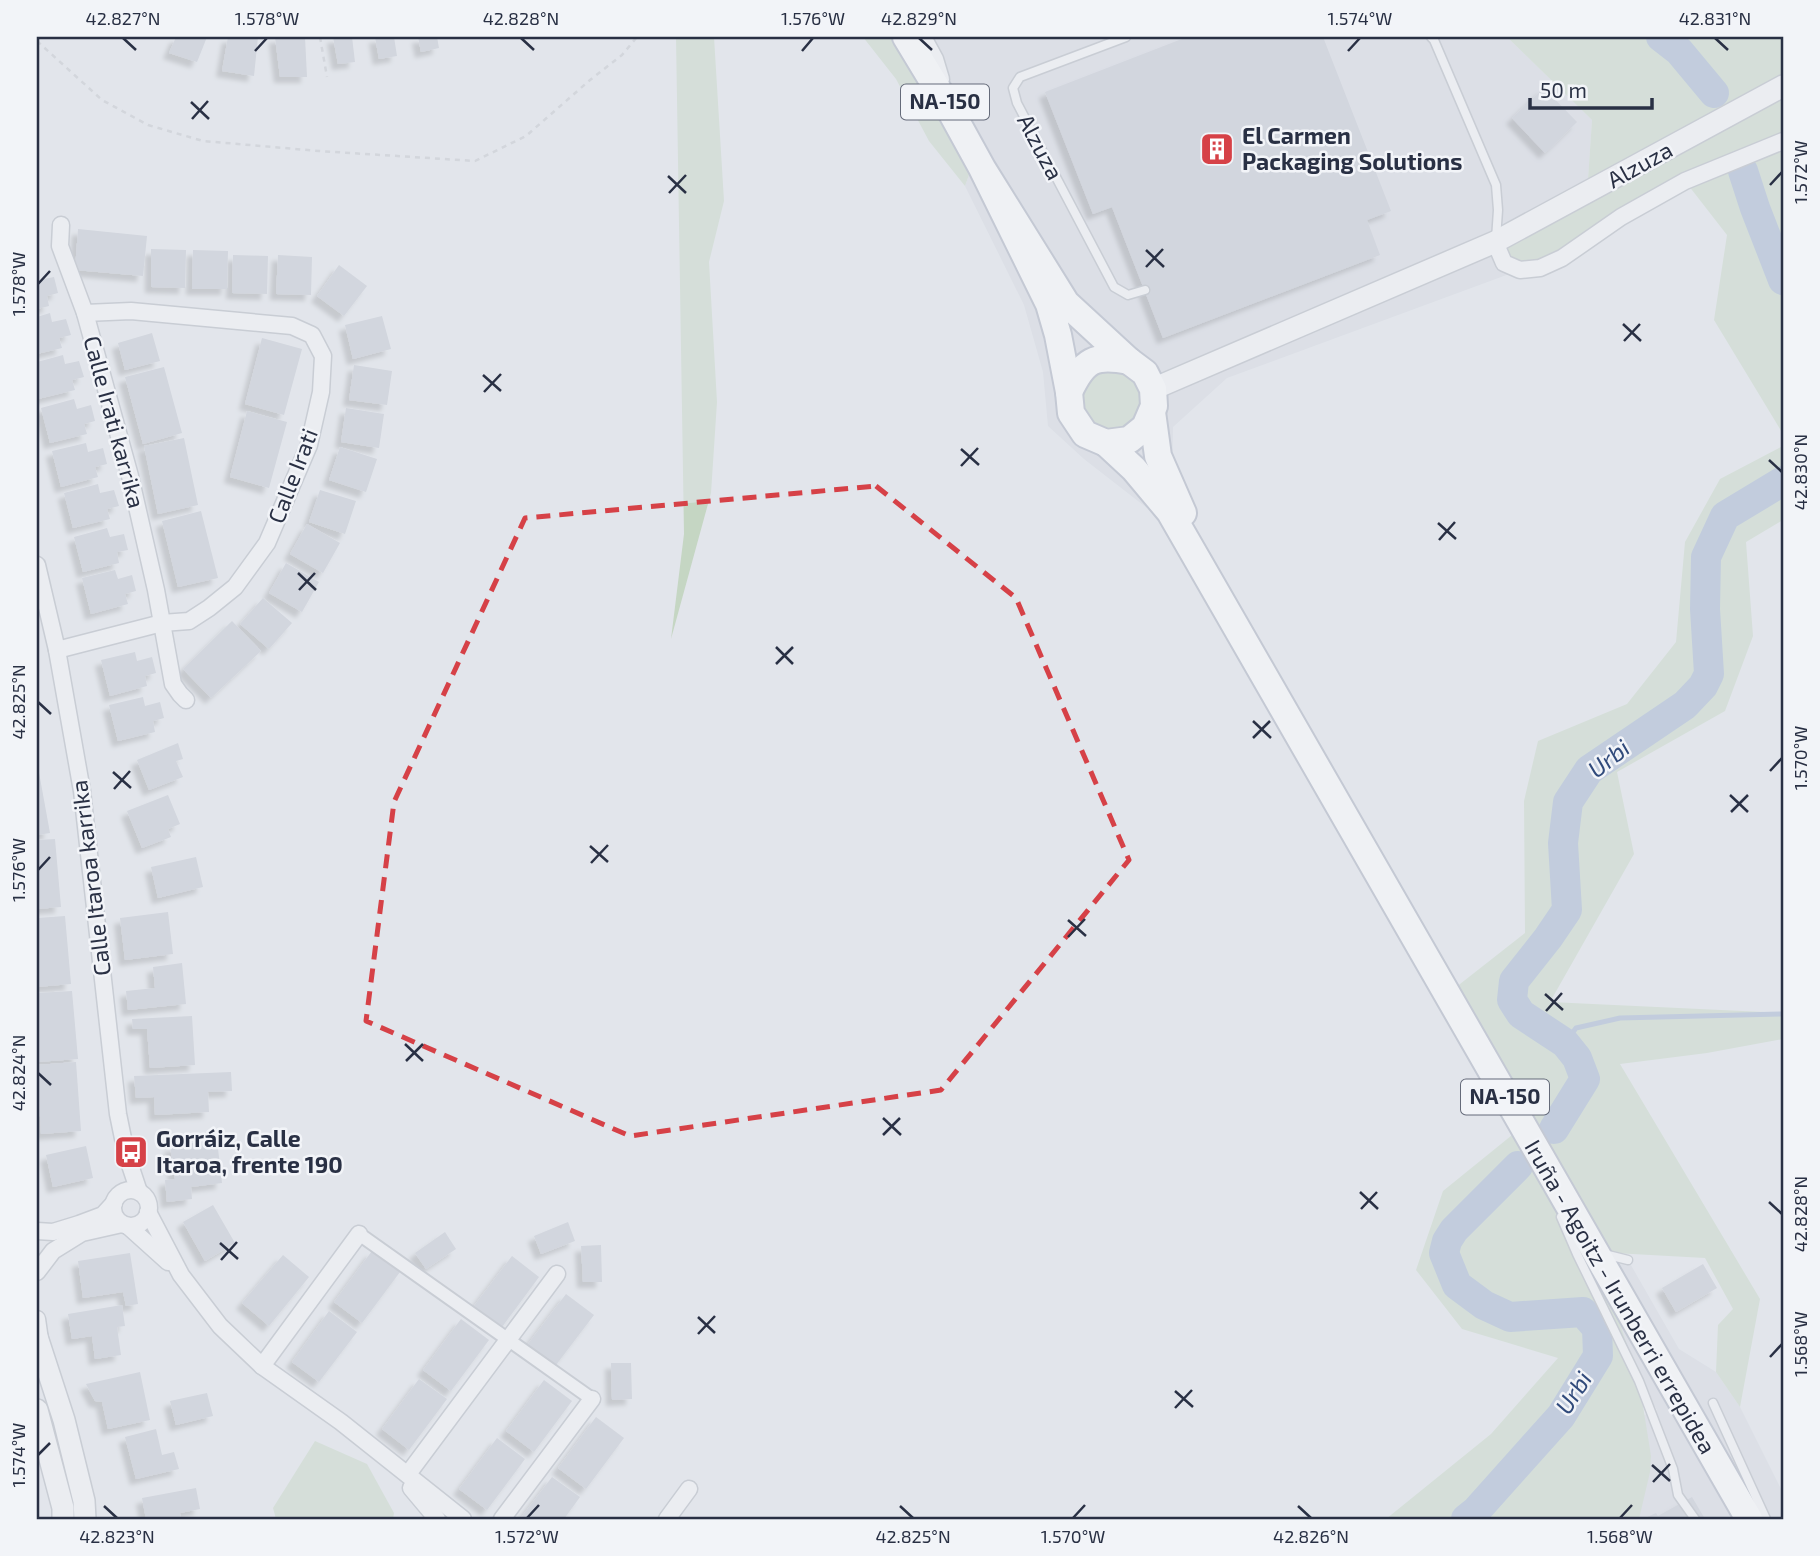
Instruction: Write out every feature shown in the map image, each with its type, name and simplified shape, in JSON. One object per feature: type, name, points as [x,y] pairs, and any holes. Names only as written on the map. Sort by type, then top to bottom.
[{"type":"main road","name":"NA-150","points":[[906,37],[982,168]]},
{"type":"main road","points":[[982,168],[1066,303],[1145,373],[1152,400],[1158,456],[1180,507],[1262,673]]},
{"type":"main road","points":[[982,168],[1049,304],[1058,335],[1071,413],[1085,434],[1106,443],[1134,469],[1170,512],[1262,673]]},
{"type":"main road","points":[[1069,392],[1079,373],[1093,360],[1111,357],[1129,361]]},
{"type":"main road","points":[[1106,443],[1129,440],[1145,427],[1152,400]]},
{"type":"main road","name":"Iruña - Agoitz - Irunberri errepidea","points":[[1262,673],[1749,1519]]},
{"type":"street","points":[[923,37],[935,59],[949,108]]},
{"type":"street","name":"Alzuza","points":[[1152,400],[1495,242],[1783,86]]},
{"type":"street","points":[[1495,242],[1504,263],[1520,270],[1540,268],[1562,258],[1621,217],[1685,181],[1783,141]]},
{"type":"street","name":"Calle Irati karrika","points":[[61,225],[60,246],[85,313],[130,476],[162,623]]},
{"type":"street","name":"Calle Irati","points":[[57,650],[162,623],[189,621],[235,587],[267,543],[309,445],[321,392],[323,356],[312,335],[292,326],[131,312],[85,313]]},
{"type":"street","name":"Calle Itaroa karrika","points":[[37,565],[57,650],[82,791],[118,1114],[126,1153],[139,1192]]},
{"type":"street","points":[[162,623],[173,684],[186,700]]},
{"type":"street","points":[[37,1231],[53,1232],[103,1215],[123,1192],[139,1192],[147,1201],[148,1212],[181,1275]]},
{"type":"street","points":[[114,1203],[114,1215],[181,1275],[220,1326],[262,1366],[341,1422],[463,1519]]},
{"type":"street","points":[[37,1272],[53,1251],[82,1233],[138,1224],[148,1212]]},
{"type":"street","points":[[262,1366],[359,1234],[592,1399],[502,1519]]},
{"type":"street","points":[[408,1474],[557,1273]]},
{"type":"street","points":[[37,1319],[39,1345],[64,1420],[84,1501],[85,1519]]},
{"type":"street","points":[[37,1410],[63,1508],[63,1519]]},
{"type":"street","points":[[382,1454],[437,1519]]},
{"type":"street","points":[[667,1519],[689,1489]]},
{"type":"lane","name":"Alzuza","points":[[1126,37],[1020,77],[1013,88],[1017,103],[1114,287],[1128,295],[1145,290]]},
{"type":"lane","points":[[1431,37],[1496,186],[1498,210],[1495,242]]},
{"type":"lane","points":[[1522,1127],[1550,1190]]},
{"type":"lane","points":[[1555,1203],[1639,1381],[1673,1469],[1678,1494],[1695,1519]]},
{"type":"lane","points":[[1595,1252],[1628,1260]]},
{"type":"lane","points":[[1713,1403],[1766,1519]]},
{"type":"path","points":[[320,37],[327,77]]},
{"type":"path","points":[[37,41],[102,100],[148,125],[203,141],[475,160],[526,136],[622,55],[637,37]]},
{"type":"highlighted area","points":[[876,486],[1016,598],[1129,860],[941,1090],[630,1136],[366,1021],[394,802],[525,518]]},
{"type":"shaded area","points":[[892,37],[1507,37],[1592,120],[1587,194],[1520,270],[1227,378],[1173,427],[1172,488],[1147,508],[1084,459],[1048,426],[1043,372],[1024,305],[965,186],[970,172],[912,67]]},
{"type":"shaded area","points":[[1595,1252],[1628,1260],[1679,1349],[1716,1372],[1740,1407],[1783,1493],[1783,1519],[1639,1519],[1644,1415],[1657,1410],[1639,1381]]},
{"type":"green space","points":[[676,37],[714,37],[724,201],[709,262],[717,402],[711,493],[671,639],[684,534]]},
{"type":"green space","points":[[863,37],[892,37],[912,67],[970,172],[965,186],[929,141],[896,79]]},
{"type":"green space","points":[[1507,37],[1783,37],[1783,434],[1714,320],[1727,235],[1685,181],[1562,258],[1520,270],[1495,242],[1587,194],[1592,120]]},
{"type":"green space","points":[[1112,370],[1129,375],[1137,383],[1142,400],[1137,417],[1129,425],[1112,430],[1095,425],[1087,417],[1082,400],[1087,383],[1095,375]]},
{"type":"green space","points":[[1783,446],[1783,520],[1746,542],[1753,636],[1725,711],[1617,772],[1634,854],[1550,1002],[1783,1013],[1783,1039],[1707,1053],[1620,1064],[1760,1299],[1740,1407],[1716,1372],[1718,1325],[1733,1309],[1705,1258],[1596,1252],[1639,1381],[1651,1456],[1639,1519],[1386,1519],[1491,1434],[1558,1358],[1462,1329],[1416,1270],[1443,1191],[1522,1127],[1446,995],[1525,933],[1524,801],[1538,741],[1627,704],[1676,642],[1685,542],[1720,479]]},
{"type":"green space","points":[[315,1441],[367,1464],[394,1513],[393,1519],[276,1519],[273,1508]]},
{"type":"building","points":[[176,37],[207,37],[197,62],[169,53]]},
{"type":"building","points":[[228,37],[258,37],[254,76],[222,71]]},
{"type":"building","points":[[275,37],[305,37],[307,77],[280,77]]},
{"type":"building","points":[[333,37],[352,37],[355,62],[338,64]]},
{"type":"building","points":[[375,37],[394,37],[397,56],[379,59]]},
{"type":"building","points":[[418,37],[437,37],[439,48],[421,52]]},
{"type":"building","name":"El Carmen Packaging Solutions","points":[[1187,37],[1323,37],[1391,211],[1367,220],[1380,255],[1163,338],[1112,207],[1093,214],[1045,92]]},
{"type":"building","points":[[1544,88],[1577,122],[1545,153],[1512,118]]},
{"type":"building","points":[[78,229],[147,236],[143,276],[75,270]]},
{"type":"building","points":[[151,249],[186,250],[185,288],[151,287]]},
{"type":"building","points":[[193,250],[228,251],[227,289],[192,289]]},
{"type":"building","points":[[233,255],[268,256],[267,294],[232,293]]},
{"type":"building","points":[[278,255],[312,257],[311,295],[276,294]]},
{"type":"building","points":[[339,265],[367,286],[344,316],[317,296]]},
{"type":"building","points":[[37,274],[39,280],[54,277],[58,293],[47,296],[49,306],[37,309]]},
{"type":"building","points":[[50,313],[52,322],[66,319],[71,335],[59,338],[62,348],[37,354],[37,317]]},
{"type":"building","points":[[382,316],[391,349],[353,359],[345,325]]},
{"type":"building","points":[[152,333],[160,361],[125,370],[118,343]]},
{"type":"building","points":[[262,338],[302,349],[284,415],[245,404]]},
{"type":"building","points":[[63,355],[65,364],[79,361],[84,377],[72,380],[75,390],[38,399],[37,362]]},
{"type":"building","points":[[354,365],[392,371],[387,405],[349,400]]},
{"type":"building","points":[[164,367],[182,433],[143,444],[125,377]]},
{"type":"building","points":[[74,399],[77,409],[91,405],[95,421],[84,424],[87,434],[50,443],[41,408]]},
{"type":"building","points":[[346,408],[384,414],[379,448],[341,442]]},
{"type":"building","points":[[247,411],[287,422],[269,488],[230,477]]},
{"type":"building","points":[[184,438],[198,505],[158,514],[144,446]]},
{"type":"building","points":[[86,443],[88,452],[103,448],[107,464],[95,467],[98,477],[61,487],[52,451]]},
{"type":"building","points":[[340,447],[377,459],[366,492],[329,480]]},
{"type":"building","points":[[98,484],[100,493],[114,490],[119,506],[107,509],[110,519],[73,528],[64,493]]},
{"type":"building","points":[[320,490],[356,501],[345,534],[309,522]]},
{"type":"building","points":[[201,511],[218,578],[178,587],[162,521]]},
{"type":"building","points":[[307,524],[340,543],[323,573],[290,554]]},
{"type":"building","points":[[107,528],[110,537],[124,534],[128,550],[117,552],[119,563],[83,572],[74,537]]},
{"type":"building","points":[[286,563],[319,582],[302,612],[269,593]]},
{"type":"building","points":[[115,570],[118,579],[132,575],[136,591],[125,594],[128,604],[91,614],[82,578]]},
{"type":"building","points":[[263,598],[292,623],[269,649],[240,624]]},
{"type":"building","points":[[232,621],[261,651],[211,698],[183,669]]},
{"type":"building","points":[[135,652],[137,661],[152,657],[156,673],[145,676],[147,686],[110,696],[101,660]]},
{"type":"building","points":[[143,697],[145,706],[160,702],[164,718],[153,721],[155,732],[118,741],[109,705]]},
{"type":"building","points":[[178,743],[183,759],[176,761],[183,777],[149,790],[137,760]]},
{"type":"building","points":[[37,767],[50,833],[37,835]]},
{"type":"building","points":[[168,795],[180,824],[168,829],[171,837],[142,848],[127,811]]},
{"type":"building","points":[[55,839],[61,907],[37,909],[37,840]]},
{"type":"building","points":[[196,857],[203,887],[158,898],[151,867]]},
{"type":"building","points":[[168,912],[173,954],[125,960],[120,918]]},
{"type":"building","points":[[65,916],[71,984],[37,987],[37,918]]},
{"type":"building","points":[[182,963],[186,1004],[128,1010],[126,991],[155,988],[153,967]]},
{"type":"building","points":[[72,991],[78,1059],[37,1062],[37,993]]},
{"type":"building","points":[[192,1016],[195,1065],[150,1068],[147,1029],[133,1029],[132,1019]]},
{"type":"building","points":[[76,1062],[81,1131],[41,1134],[37,1065]]},
{"type":"building","points":[[231,1072],[232,1091],[208,1092],[209,1112],[155,1115],[154,1097],[136,1098],[134,1076]]},
{"type":"building","points":[[217,1140],[222,1183],[191,1187],[192,1199],[167,1202],[165,1180],[175,1179],[170,1146]]},
{"type":"building","points":[[86,1146],[93,1178],[53,1187],[46,1155]]},
{"type":"building","points":[[213,1205],[235,1243],[205,1261],[183,1222]]},
{"type":"building","points":[[568,1222],[575,1241],[541,1254],[534,1236]]},
{"type":"building","points":[[445,1232],[456,1249],[426,1269],[415,1253]]},
{"type":"building","points":[[601,1245],[602,1282],[583,1282],[581,1246]]},
{"type":"building","points":[[372,1251],[400,1272],[362,1323],[334,1302]]},
{"type":"building","points":[[130,1253],[138,1304],[126,1306],[123,1292],[83,1298],[78,1261]]},
{"type":"building","points":[[283,1255],[309,1277],[269,1326],[242,1303]]},
{"type":"building","points":[[512,1256],[539,1277],[502,1327],[474,1306]]},
{"type":"building","points":[[1703,1264],[1717,1288],[1676,1312],[1662,1288]]},
{"type":"building","points":[[566,1294],[594,1315],[556,1365],[528,1344]]},
{"type":"building","points":[[122,1305],[125,1326],[117,1327],[121,1355],[95,1359],[92,1336],[72,1339],[68,1314]]},
{"type":"building","points":[[329,1311],[357,1332],[319,1382],[292,1362]]},
{"type":"building","points":[[461,1319],[489,1340],[451,1391],[423,1370]]},
{"type":"building","points":[[611,1363],[631,1363],[632,1399],[612,1400]]},
{"type":"building","points":[[140,1372],[150,1420],[108,1429],[102,1402],[95,1401],[86,1384]]},
{"type":"building","points":[[419,1379],[447,1399],[409,1450],[382,1429]]},
{"type":"building","points":[[544,1380],[572,1401],[534,1452],[506,1431]]},
{"type":"building","points":[[207,1393],[213,1416],[176,1425],[170,1401]]},
{"type":"building","points":[[596,1417],[624,1438],[586,1489],[558,1468]]},
{"type":"building","points":[[156,1429],[162,1455],[174,1452],[179,1469],[136,1479],[125,1437]]},
{"type":"building","points":[[497,1438],[525,1459],[487,1510],[459,1489]]},
{"type":"building","points":[[552,1477],[580,1497],[564,1519],[520,1519]]},
{"type":"building","points":[[196,1488],[200,1509],[180,1513],[181,1519],[146,1519],[142,1498]]},
{"type":"building","points":[[1692,1497],[1705,1519],[1643,1519],[1656,1513],[1658,1516]]},
{"type":"waterway","name":"Urbi","points":[[1661,37],[1679,51],[1714,93]]},
{"type":"waterway","name":"Urbi","points":[[1743,171],[1783,280]]},
{"type":"waterway","name":"Urbi","points":[[1554,1129],[1585,1079],[1577,1058],[1565,1043],[1521,1014],[1512,1000],[1514,981],[1567,910],[1563,843],[1568,802],[1589,770],[1685,705],[1703,686],[1709,674],[1705,609],[1706,557],[1725,516],[1783,481]]},
{"type":"waterway","points":[[1565,1043],[1576,1028],[1620,1018],[1783,1014]]},
{"type":"waterway","name":"Urbi","points":[[1466,1519],[1561,1416],[1598,1356],[1597,1328],[1583,1312],[1510,1317],[1484,1305],[1457,1285],[1444,1253],[1447,1241],[1454,1230],[1518,1166]]},
{"type":"place","name":"El Carmen Packaging Solutions","points":[[1217,149]]},
{"type":"place","name":"Gorráiz, Calle Itaroa, frente 190","points":[[131,1152]]}]
